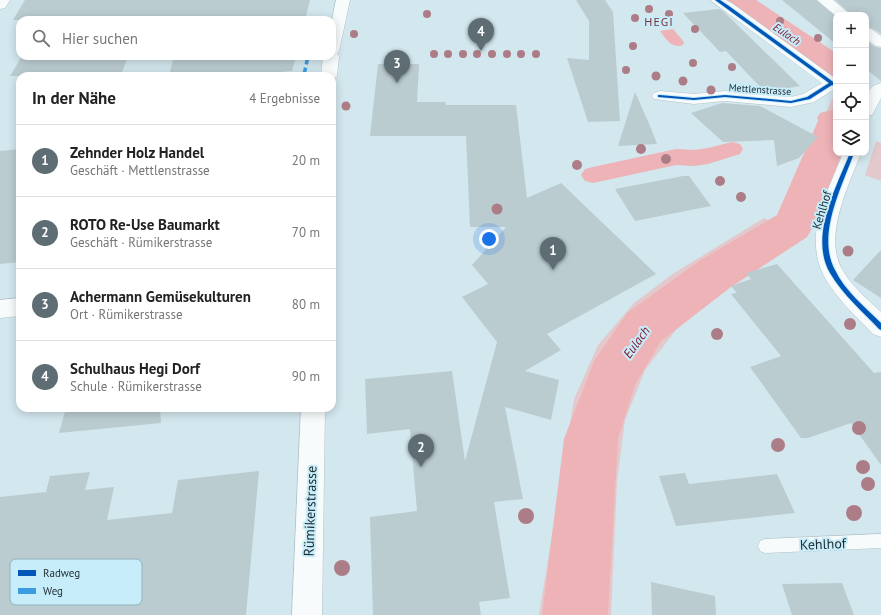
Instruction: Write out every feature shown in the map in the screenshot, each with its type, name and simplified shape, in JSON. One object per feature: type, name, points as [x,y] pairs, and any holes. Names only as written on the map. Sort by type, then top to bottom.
[{"type":"street","points":[[0,5],[3,0]]},
{"type":"street","points":[[336,32],[343,0]]},
{"type":"street","name":"Mettlenstrasse","points":[[660,96],[694,100],[725,96],[791,102],[808,98],[833,85],[717,0]]},
{"type":"street","points":[[824,0],[840,12]]},
{"type":"street","points":[[869,34],[881,43]]},
{"type":"street","points":[[329,72],[331,60]]},
{"type":"street","name":"Kehlhof","points":[[851,156],[828,222],[824,240],[825,251],[832,271],[846,291],[881,326]]},
{"type":"street","points":[[0,309],[16,307]]},
{"type":"street","name":"Rümikerstrasse","points":[[307,615],[313,412]]},
{"type":"lane","name":"Kehlhof","points":[[765,546],[881,542]]},
{"type":"shaded area","points":[[728,0],[745,0],[833,62],[833,78],[830,71]]},
{"type":"shaded area","points":[[673,29],[684,42],[683,45],[676,46],[672,44],[660,31]]},
{"type":"shaded area","points":[[833,97],[833,155],[798,237],[728,284],[676,330],[645,370],[625,420],[617,481],[611,615],[539,615],[574,399],[598,345],[634,303],[674,273],[764,218],[776,224]]},
{"type":"shaded area","points":[[876,141],[881,143],[881,181],[865,175]]},
{"type":"building","points":[[25,0],[310,0],[306,16],[16,16],[16,20],[13,20]]},
{"type":"building","points":[[576,0],[605,0],[613,12],[620,121],[588,122],[567,58],[589,60],[589,21]]},
{"type":"building","points":[[782,0],[816,0],[833,14],[833,42]]},
{"type":"building","points":[[835,0],[881,0],[881,34],[869,28],[869,12],[849,12]]},
{"type":"building","points":[[719,9],[723,11],[800,86],[765,92],[726,51],[720,52],[683,13]]},
{"type":"building","points":[[869,43],[875,47],[881,48],[881,81],[869,71]]},
{"type":"building","points":[[20,60],[127,60],[122,72],[16,72],[16,76],[10,76]]},
{"type":"building","points":[[173,60],[295,60],[292,71],[170,72]]},
{"type":"building","points":[[378,64],[419,64],[417,102],[445,102],[446,105],[516,105],[527,198],[561,183],[656,274],[547,334],[561,350],[525,371],[559,380],[551,420],[505,407],[523,499],[494,502],[510,598],[479,602],[481,615],[373,615],[370,517],[417,511],[410,429],[367,434],[365,379],[452,371],[465,461],[497,342],[462,297],[488,284],[472,265],[506,227],[470,227],[466,136],[370,136]]},
{"type":"building","points":[[635,92],[657,144],[618,146]]},
{"type":"building","points":[[722,103],[760,106],[818,137],[799,158],[777,166],[774,140],[723,142],[691,113]]},
{"type":"building","points":[[16,149],[16,262],[0,264],[0,151]]},
{"type":"building","points":[[689,176],[711,206],[635,221],[615,189]]},
{"type":"building","points":[[881,250],[881,298],[853,280]]},
{"type":"building","points":[[777,264],[874,373],[881,372],[881,465],[851,423],[808,438],[801,438],[750,367],[781,356],[731,294],[737,293],[731,286],[751,279],[746,273]]},
{"type":"building","points":[[65,412],[160,412],[161,423],[59,433]]},
{"type":"building","points":[[259,471],[246,615],[0,615],[0,497],[46,492],[50,476],[90,472],[85,490],[114,487],[107,520],[172,513],[178,480]]},
{"type":"building","points":[[685,473],[689,484],[777,474],[795,513],[676,526],[659,476]]},
{"type":"building","points":[[651,582],[715,596],[716,615],[652,615]]},
{"type":"building","points":[[842,583],[854,615],[792,615],[782,584]]},
{"type":"waterway","name":"Eulach","points":[[737,0],[833,66]]},
{"type":"waterway","points":[[828,118],[833,117]]},
{"type":"waterway","name":"Eulach","points":[[575,615],[591,439],[612,377],[644,327],[715,274],[792,226],[796,220],[833,128]]},
{"type":"waterway","points":[[593,175],[676,157],[694,158],[708,156],[732,149]]},
{"type":"marked path","points":[[305,72],[307,60]]},
{"type":"cycle path","points":[[717,0],[833,84]]},
{"type":"cycle path","points":[[660,96],[694,99],[725,96],[791,102],[808,98],[831,84]]},
{"type":"cycle path","points":[[851,156],[835,197],[828,221],[825,241],[826,253],[832,271],[837,279],[848,293],[881,327]]},
{"type":"place","name":"Schulhaus Hegi Dorf","points":[[481,51]]},
{"type":"place","name":"Achermann Gemüsekulturen","points":[[397,83]]},
{"type":"place","name":"Zehnder Holz Handel","points":[[553,270]]},
{"type":"place","name":"ROTO Re-Use Baumarkt","points":[[421,467]]},
{"type":"district","name":"HEGI","points":[[659,22]]}]
